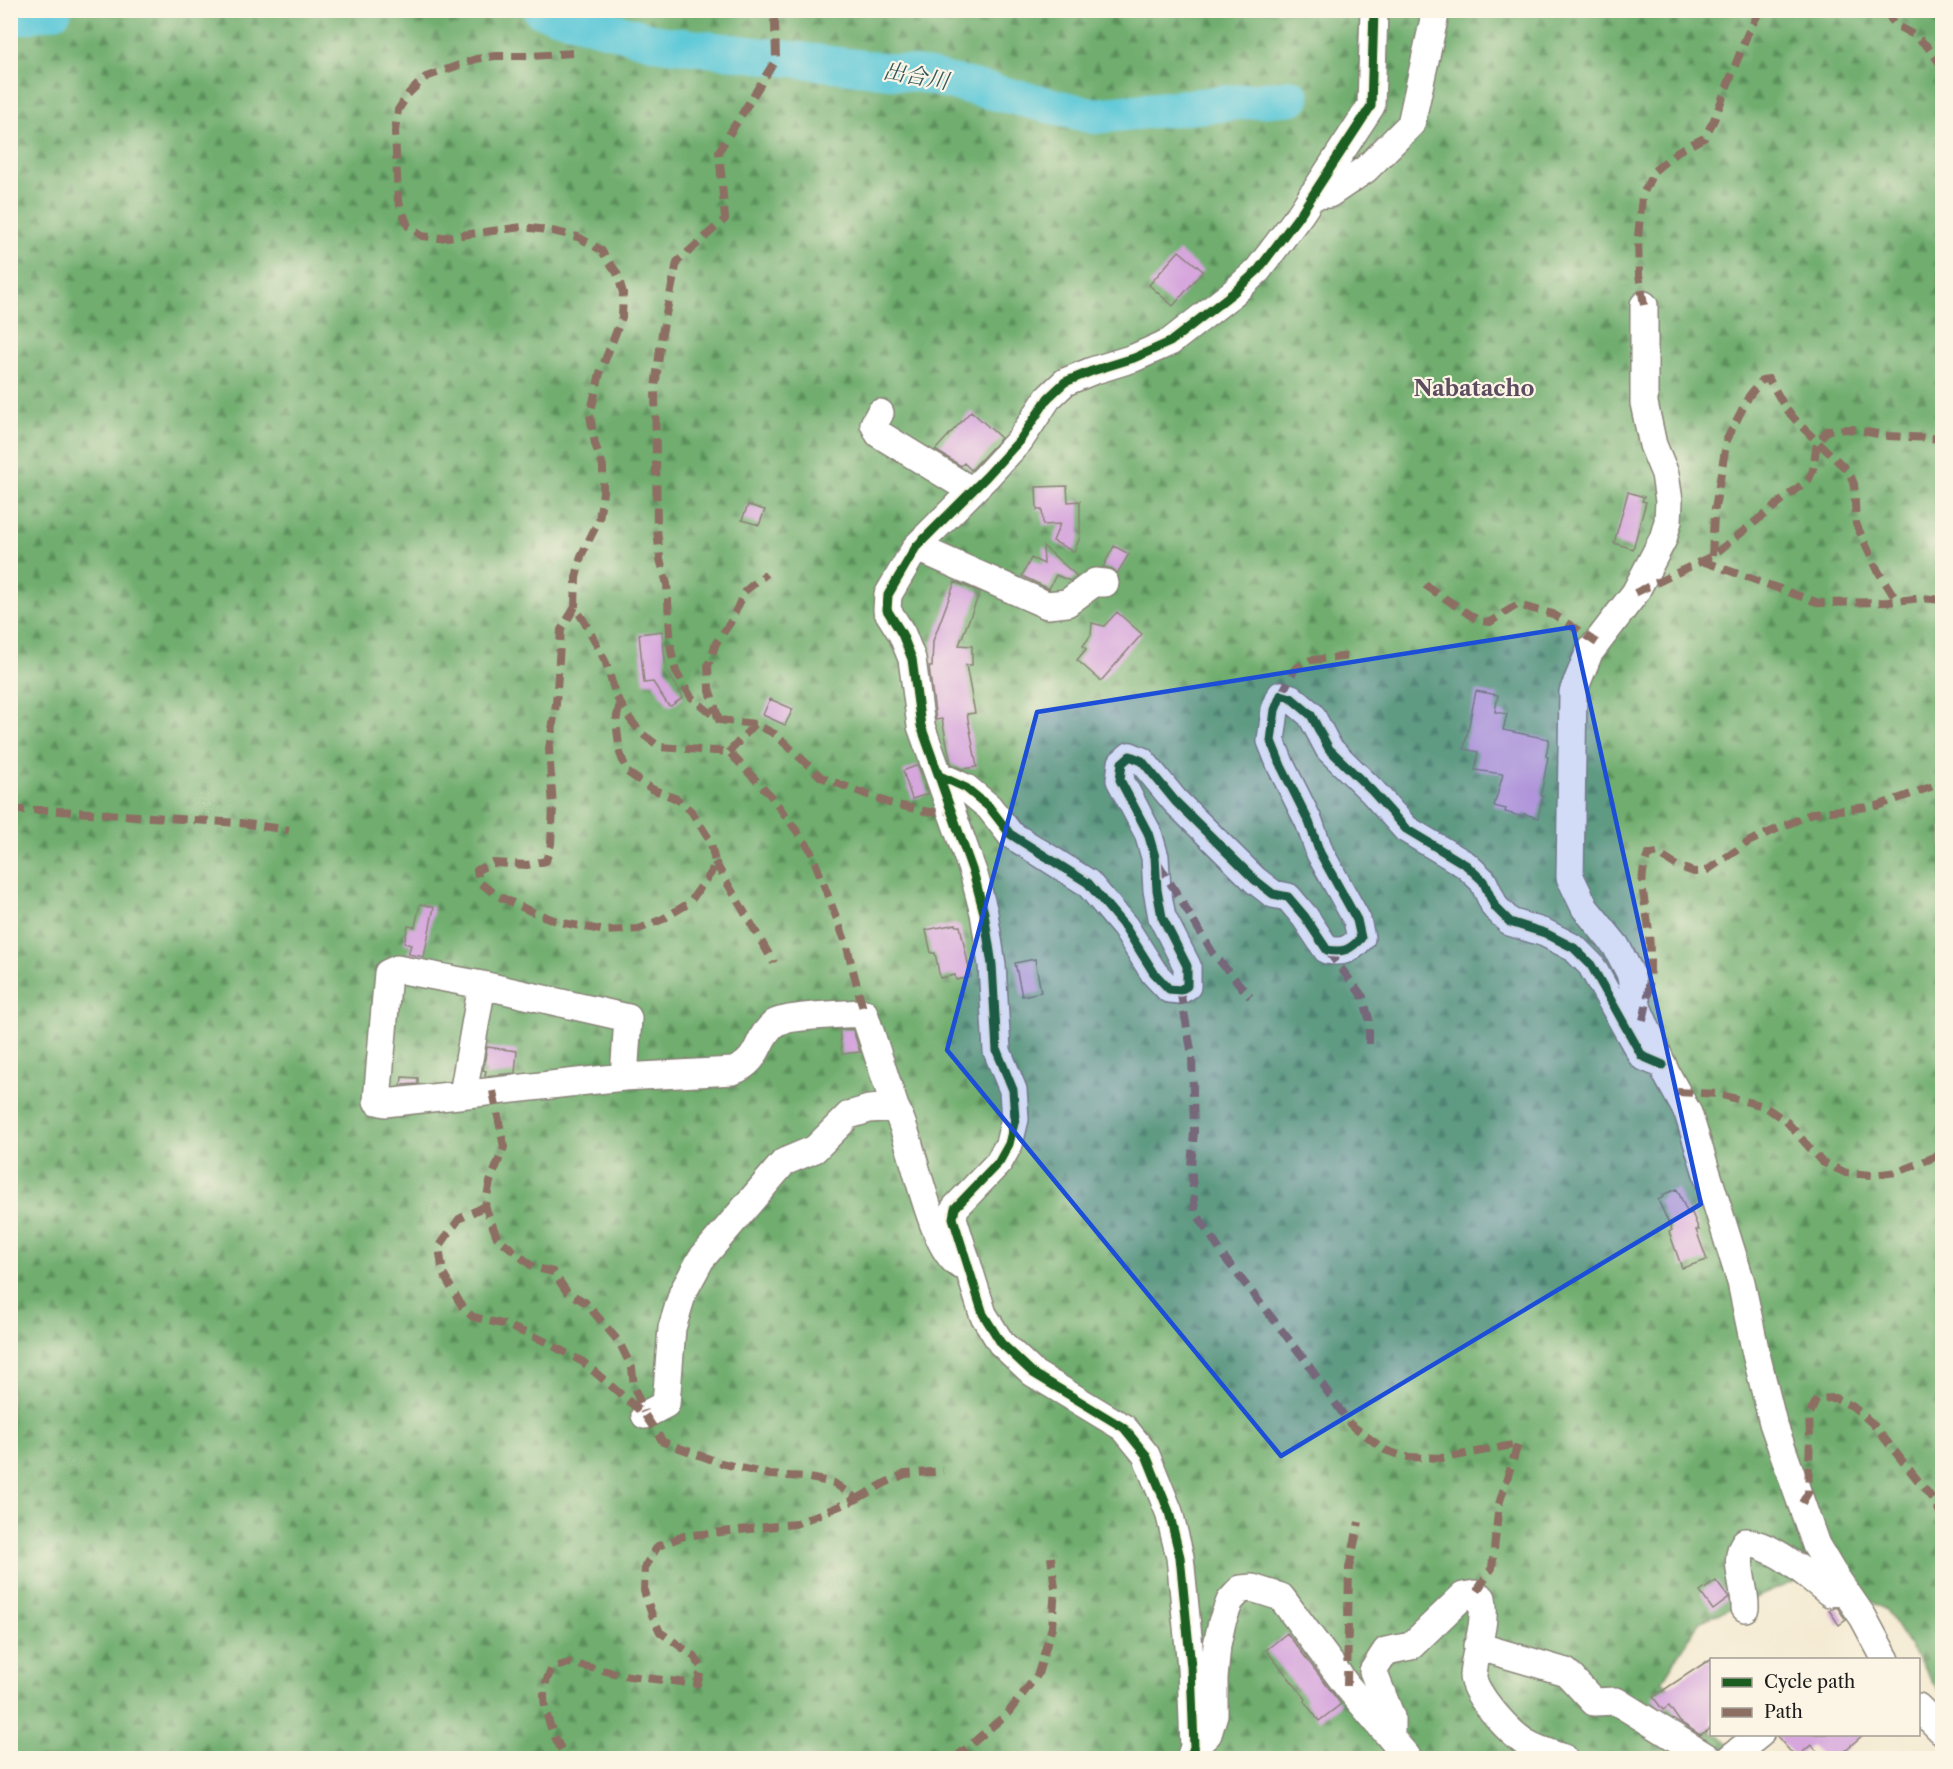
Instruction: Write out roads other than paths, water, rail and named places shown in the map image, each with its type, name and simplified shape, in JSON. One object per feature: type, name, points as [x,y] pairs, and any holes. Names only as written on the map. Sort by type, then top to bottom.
[{"type":"street","points":[[1192,1753],[1191,1667],[1180,1557],[1169,1512],[1146,1455],[1124,1428],[1033,1373],[1000,1343],[983,1314],[953,1218],[955,1208],[999,1162],[1009,1144],[1015,1119],[1013,1090],[997,1051],[992,965],[984,913],[974,875],[921,726],[912,659],[902,634],[887,610],[888,595],[916,547],[1020,440],[1048,398],[1065,382],[1134,358],[1170,342],[1258,270],[1283,239],[1352,138],[1371,106],[1374,10]]},
{"type":"street","points":[[1312,195],[1329,194],[1366,169],[1411,124],[1436,10]]},
{"type":"street","points":[[1644,305],[1644,403],[1653,445],[1665,474],[1669,501],[1668,521],[1663,539],[1635,593],[1589,653],[1574,692],[1570,877],[1586,908],[1616,946],[1630,973],[1638,1009],[1688,1113],[1741,1282],[1773,1423],[1816,1545],[1863,1617],[1885,1658]]},
{"type":"street","points":[[880,413],[874,424],[879,434],[972,491]]},
{"type":"street","points":[[916,547],[1047,604],[1067,603],[1095,582],[1106,582]]},
{"type":"street","points":[[940,776],[966,788],[989,807],[1010,834],[1088,882],[1125,927],[1154,973],[1169,989],[1180,990],[1187,986],[1187,966],[1162,917],[1156,890],[1155,858],[1148,833],[1120,780],[1122,764],[1130,756],[1142,761],[1175,801],[1255,880],[1273,894],[1288,897],[1305,917],[1327,950],[1340,952],[1352,948],[1361,938],[1357,920],[1320,853],[1309,822],[1271,741],[1275,710],[1281,695],[1291,698],[1311,715],[1329,749],[1372,791],[1406,829],[1466,865],[1483,881],[1495,907],[1510,922],[1545,933],[1574,948],[1591,965],[1642,1056],[1663,1065]]},
{"type":"street","points":[[624,1077],[628,1018],[482,985],[398,969],[388,973],[377,1101],[385,1103],[624,1077],[733,1071],[744,1067],[753,1058],[767,1033],[777,1022],[864,1012],[896,1107],[902,1118],[915,1167],[940,1242],[952,1261],[969,1270]]},
{"type":"street","points":[[463,1094],[482,985]]},
{"type":"street","points":[[645,1415],[666,1404],[672,1328],[683,1292],[701,1259],[784,1162],[815,1149],[849,1115],[869,1109],[896,1107]]},
{"type":"street","points":[[1745,1608],[1740,1550],[1745,1542],[1757,1544],[1776,1554],[1830,1593],[1842,1587]]},
{"type":"street","points":[[1192,1753],[1208,1734],[1214,1714],[1217,1645],[1222,1622],[1230,1601],[1241,1589],[1252,1588],[1281,1598],[1347,1686],[1408,1758]]},
{"type":"street","points":[[1391,1736],[1391,1717],[1373,1671],[1386,1651],[1411,1646],[1463,1596],[1475,1594],[1482,1598],[1484,1611],[1473,1679],[1482,1698],[1525,1743],[1564,1758]]},
{"type":"street","points":[[1477,1646],[1566,1671],[1594,1702],[1616,1701],[1708,1758]]},
{"type":"street","points":[[1920,1709],[1942,1731]]},
{"type":"street","points":[[1730,1758],[1758,1736]]},
{"type":"waterway","name":"出合川","points":[[10,19],[54,10]]},
{"type":"waterway","name":"出合川","points":[[541,10],[659,43],[922,75],[1094,116],[1292,97]]},
{"type":"district","name":"Nabatacho","points":[[1474,388]]}]
